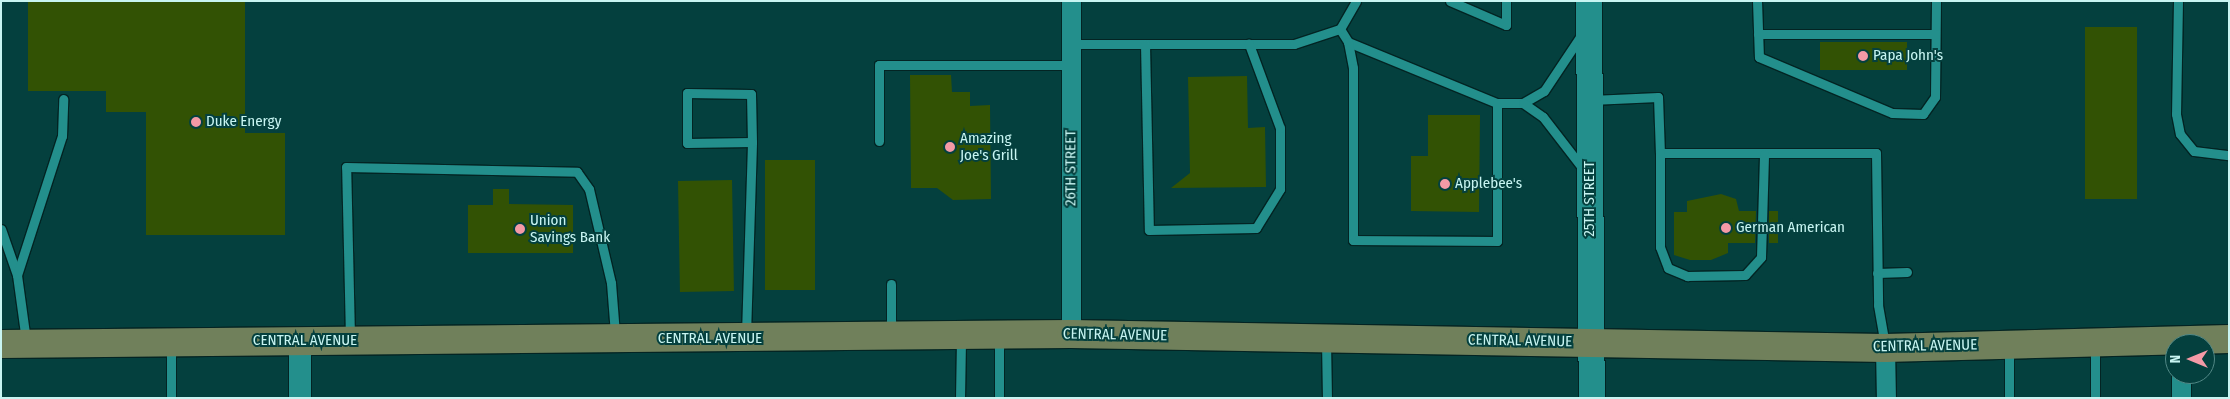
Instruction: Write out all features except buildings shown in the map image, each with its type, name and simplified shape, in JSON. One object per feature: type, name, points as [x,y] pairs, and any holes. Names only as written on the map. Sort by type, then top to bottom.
[{"type":"main road","name":"25TH STREET","points":[[1589,13],[1592,398]]},
{"type":"main road","name":"CENTRAL AVENUE","points":[[14,344],[171,341],[746,339],[1072,334],[1885,348],[2095,341],[2165,341]]},
{"type":"main road","name":"CENTRAL AVENUE","points":[[2215,340],[2229,339]]},
{"type":"street","name":"26TH STREET","points":[[1071,1],[1072,334]]},
{"type":"street","points":[[300,341],[300,398]]},
{"type":"street","points":[[1885,348],[1886,398]]},
{"type":"street","points":[[2181,384],[2181,398]]},
{"type":"lane","points":[[1072,44],[1294,44],[1340,30],[1356,1]]},
{"type":"lane","points":[[1450,1],[1506,25],[1506,1]]},
{"type":"lane","points":[[1757,1],[1759,57],[1892,113],[1923,114],[1935,97],[1936,1]]},
{"type":"lane","points":[[2178,1],[2176,114],[2180,134],[2194,151],[2229,155]]},
{"type":"lane","points":[[1348,42],[1497,103],[1523,103],[1544,91],[1589,13]]},
{"type":"lane","points":[[1340,30],[1348,42],[1353,68],[1353,240],[1497,241],[1497,103]]},
{"type":"lane","points":[[1758,34],[1935,34]]},
{"type":"lane","points":[[1145,44],[1149,230],[1256,228],[1280,189],[1280,128],[1248,44]]},
{"type":"lane","points":[[878,141],[879,65],[1072,65]]},
{"type":"lane","points":[[746,339],[752,142],[751,94],[687,93],[687,143],[752,142]]},
{"type":"lane","points":[[1590,100],[1658,98],[1660,247],[1668,268],[1687,276],[1745,275],[1761,257],[1764,154]]},
{"type":"lane","points":[[14,344],[17,275],[62,136],[63,100]]},
{"type":"lane","points":[[1523,103],[1543,117],[1590,177]]},
{"type":"lane","points":[[1660,153],[1876,153],[1878,309],[1885,348]]},
{"type":"lane","points":[[350,341],[346,168],[576,172],[589,189],[611,283],[616,340]]},
{"type":"lane","points":[[1,229],[17,275]]},
{"type":"lane","points":[[1877,272],[1907,272]]},
{"type":"lane","points":[[891,284],[891,337]]},
{"type":"lane","points":[[998,335],[998,398]]},
{"type":"lane","points":[[960,398],[961,336]]},
{"type":"lane","points":[[1326,338],[1327,398]]},
{"type":"lane","points":[[171,341],[171,398]]},
{"type":"lane","points":[[2095,341],[2095,398]]},
{"type":"lane","points":[[2009,344],[2009,398]]},
{"type":"place","name":"Papa John's","points":[[1863,56]]},
{"type":"place","name":"Duke Energy","points":[[196,122]]},
{"type":"place","name":"Amazing Joe's Grill","points":[[950,147]]},
{"type":"place","name":"Applebee's","points":[[1445,184]]},
{"type":"place","name":"German American","points":[[1726,228]]},
{"type":"place","name":"Union Savings Bank","points":[[520,229]]}]
